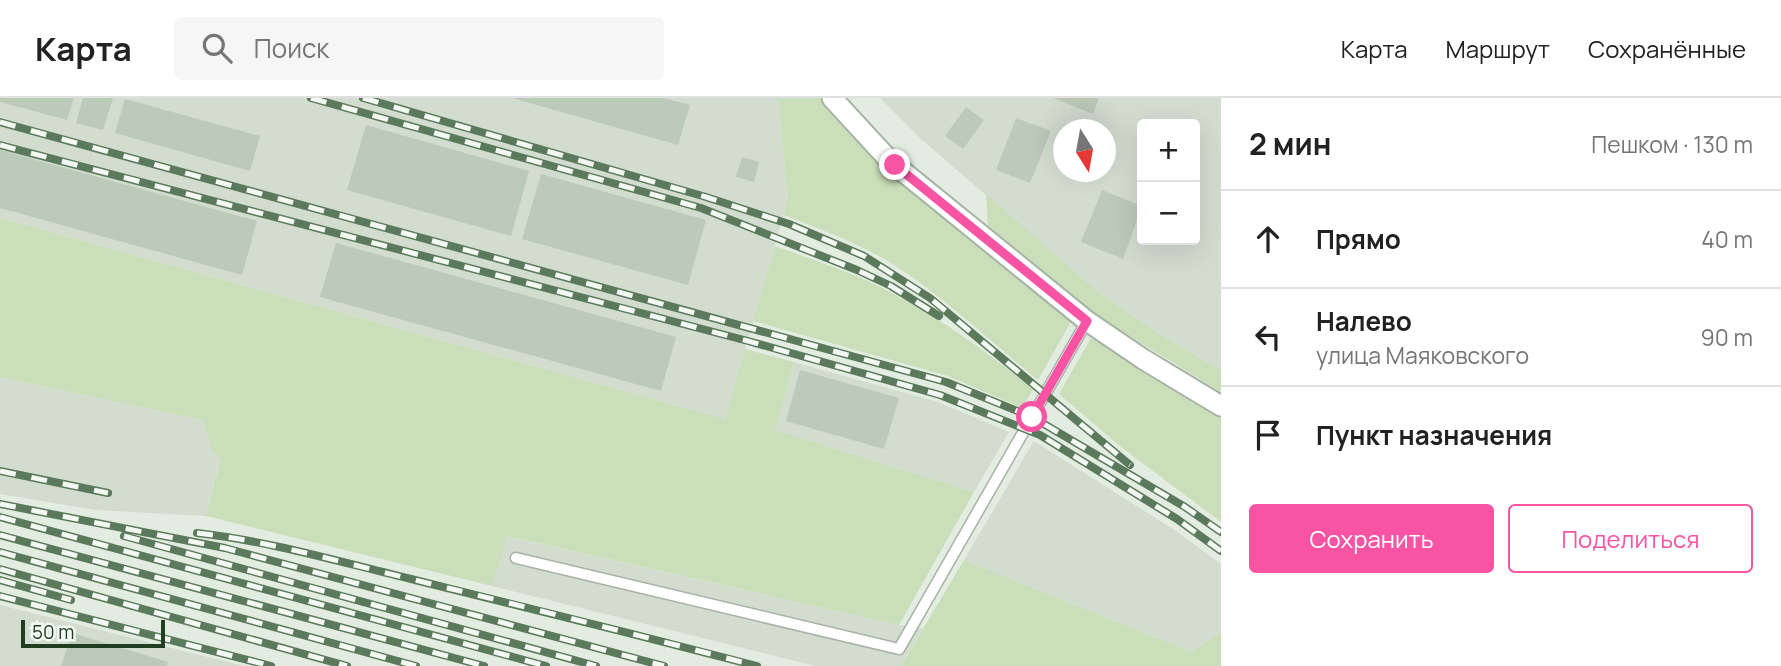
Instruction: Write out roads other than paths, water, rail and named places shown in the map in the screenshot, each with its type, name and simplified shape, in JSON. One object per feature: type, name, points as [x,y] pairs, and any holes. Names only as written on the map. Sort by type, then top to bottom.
[{"type":"street","points":[[832,98],[890,161],[1087,321],[1221,406]]},
{"type":"lane","points":[[516,558],[899,649],[1087,321]]},
{"type":"railway","points":[[311,98],[701,208],[857,270],[891,286],[939,316]]},
{"type":"railway","points":[[363,98],[706,197],[789,224],[864,256],[930,298],[1130,465]]},
{"type":"railway","points":[[0,122],[946,382],[1032,417],[1185,507],[1221,532]]},
{"type":"railway","points":[[0,145],[748,341],[940,395],[1040,435],[1177,519],[1221,551]]},
{"type":"railway","points":[[0,471],[108,493]]},
{"type":"railway","points":[[0,504],[225,548],[664,666]]},
{"type":"railway","points":[[0,517],[546,666]]},
{"type":"railway","points":[[197,533],[304,553],[757,666]]},
{"type":"railway","points":[[0,535],[484,666]]},
{"type":"railway","points":[[124,536],[596,666]]},
{"type":"railway","points":[[0,552],[416,666]]},
{"type":"railway","points":[[0,569],[347,666]]},
{"type":"railway","points":[[0,580],[71,600]]},
{"type":"railway","points":[[0,596],[271,666]]}]
